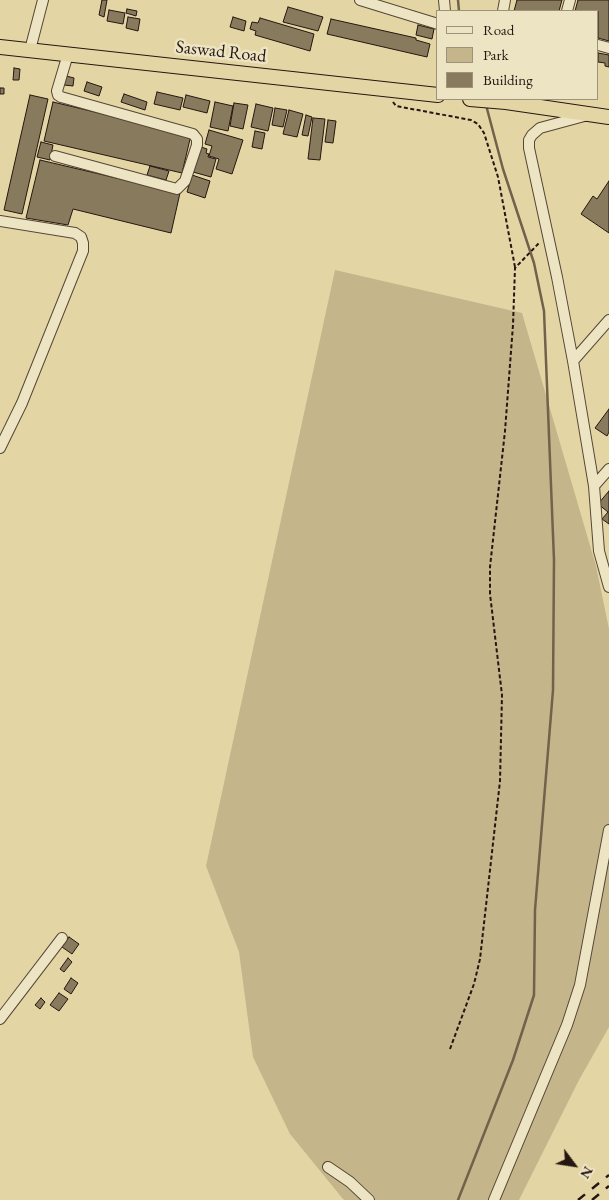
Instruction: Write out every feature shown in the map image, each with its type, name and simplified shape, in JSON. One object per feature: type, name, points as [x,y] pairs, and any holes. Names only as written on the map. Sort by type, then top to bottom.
[{"type":"highway","name":"Saswad Road","points":[[0,47],[436,96]]},
{"type":"highway","points":[[482,100],[609,117]]},
{"type":"street","points":[[30,50],[43,0]]},
{"type":"street","points":[[360,0],[436,23]]},
{"type":"street","points":[[55,156],[177,189],[185,181],[197,145],[197,139],[193,134],[58,95],[57,91],[68,54]]},
{"type":"street","points":[[590,115],[540,128],[532,134],[529,140],[529,148],[573,360],[594,486],[600,551],[609,587]]},
{"type":"street","points":[[0,221],[74,233],[81,237],[83,251],[25,394],[0,448]]},
{"type":"street","points":[[573,360],[609,320]]},
{"type":"street","points":[[594,486],[609,469]]},
{"type":"street","points":[[494,1200],[567,1025],[580,985],[609,830]]},
{"type":"street","points":[[0,1018],[62,938]]},
{"type":"street","points":[[328,1167],[350,1182],[369,1200]]},
{"type":"path","points":[[382,89],[396,106],[471,120],[478,124],[484,133],[498,177],[515,268],[505,431],[490,567],[490,594],[502,696],[500,781],[480,959],[474,984],[450,1049]]},
{"type":"path","points":[[515,268],[538,244]]},
{"type":"green space","points":[[335,270],[522,313],[596,566],[609,629],[609,1027],[579,1080],[519,1200],[343,1199],[290,1134],[253,1057],[239,952],[206,866]]},
{"type":"building","points":[[102,0],[107,0],[104,17],[99,15]]},
{"type":"building","points":[[517,0],[562,0],[559,10],[514,10]]},
{"type":"building","points":[[578,0],[609,0],[609,41],[599,38],[599,10],[575,10]]},
{"type":"building","points":[[288,7],[323,17],[318,31],[283,22]]},
{"type":"building","points":[[127,9],[137,11],[136,16],[126,13]]},
{"type":"building","points":[[109,10],[125,13],[123,24],[107,21]]},
{"type":"building","points":[[128,17],[140,19],[138,31],[126,28]]},
{"type":"building","points":[[233,17],[246,21],[244,31],[230,27]]},
{"type":"building","points":[[260,18],[314,34],[310,51],[255,35],[256,31],[250,29],[252,22],[258,23]]},
{"type":"building","points":[[331,19],[416,38],[416,40],[430,44],[427,57],[327,34]]},
{"type":"building","points":[[418,25],[434,29],[432,39],[416,35]]},
{"type":"building","points":[[599,53],[609,55],[609,67],[605,66],[605,63],[599,62]]},
{"type":"building","points":[[14,68],[20,69],[19,80],[13,80]]},
{"type":"building","points":[[66,76],[74,78],[73,86],[64,85]]},
{"type":"building","points":[[87,82],[102,87],[99,96],[84,91]]},
{"type":"building","points":[[0,88],[4,88],[4,94],[0,94]]},
{"type":"building","points":[[157,92],[183,98],[180,110],[154,104]]},
{"type":"building","points":[[124,94],[147,102],[145,110],[121,102]]},
{"type":"building","points":[[30,95],[48,99],[22,214],[4,210]]},
{"type":"building","points":[[186,95],[210,101],[207,113],[183,107]]},
{"type":"building","points":[[53,102],[191,135],[182,173],[44,141]]},
{"type":"building","points":[[215,102],[233,106],[228,131],[210,127]]},
{"type":"building","points":[[234,103],[248,105],[243,129],[230,126]]},
{"type":"building","points":[[256,104],[273,108],[268,131],[251,127]]},
{"type":"building","points":[[275,108],[287,110],[283,127],[272,125]]},
{"type":"building","points":[[289,110],[303,114],[297,137],[283,134]]},
{"type":"building","points":[[306,115],[312,117],[308,136],[302,135]]},
{"type":"building","points":[[313,118],[325,119],[320,160],[308,159]]},
{"type":"building","points":[[328,120],[336,121],[333,143],[325,142]]},
{"type":"building","points":[[209,130],[243,140],[232,174],[216,169],[219,159],[209,156],[212,146],[205,144]]},
{"type":"building","points":[[255,131],[265,133],[262,149],[252,147]]},
{"type":"building","points":[[41,142],[53,145],[50,160],[37,157]]},
{"type":"building","points":[[201,147],[207,149],[208,157],[216,159],[211,177],[193,172]]},
{"type":"building","points":[[40,160],[180,193],[171,233],[73,209],[68,225],[26,218]]},
{"type":"building","points":[[150,166],[169,171],[166,180],[147,175]]},
{"type":"building","points":[[192,175],[210,181],[205,198],[187,192]]},
{"type":"building","points":[[609,181],[609,233],[581,214],[593,196],[597,199]]},
{"type":"building","points":[[609,409],[609,432],[607,436],[595,428]]},
{"type":"building","points":[[609,491],[609,524],[602,519],[608,512],[598,504]]},
{"type":"building","points":[[69,937],[79,944],[72,954],[62,947]]},
{"type":"building","points":[[68,958],[72,962],[64,972],[60,969]]},
{"type":"building","points":[[71,978],[78,983],[71,994],[64,989]]},
{"type":"building","points":[[59,993],[68,999],[59,1011],[50,1005]]},
{"type":"building","points":[[41,998],[45,1002],[40,1009],[35,1005]]},
{"type":"waterway","points":[[458,0],[459,10]]},
{"type":"waterway","points":[[458,1200],[513,1060],[534,995],[535,910],[553,690],[554,560],[544,311],[534,263],[503,169],[486,105]]},
{"type":"railway","points":[[578,1200],[609,1175]]},
{"type":"railway","points":[[592,1200],[609,1186]]}]
